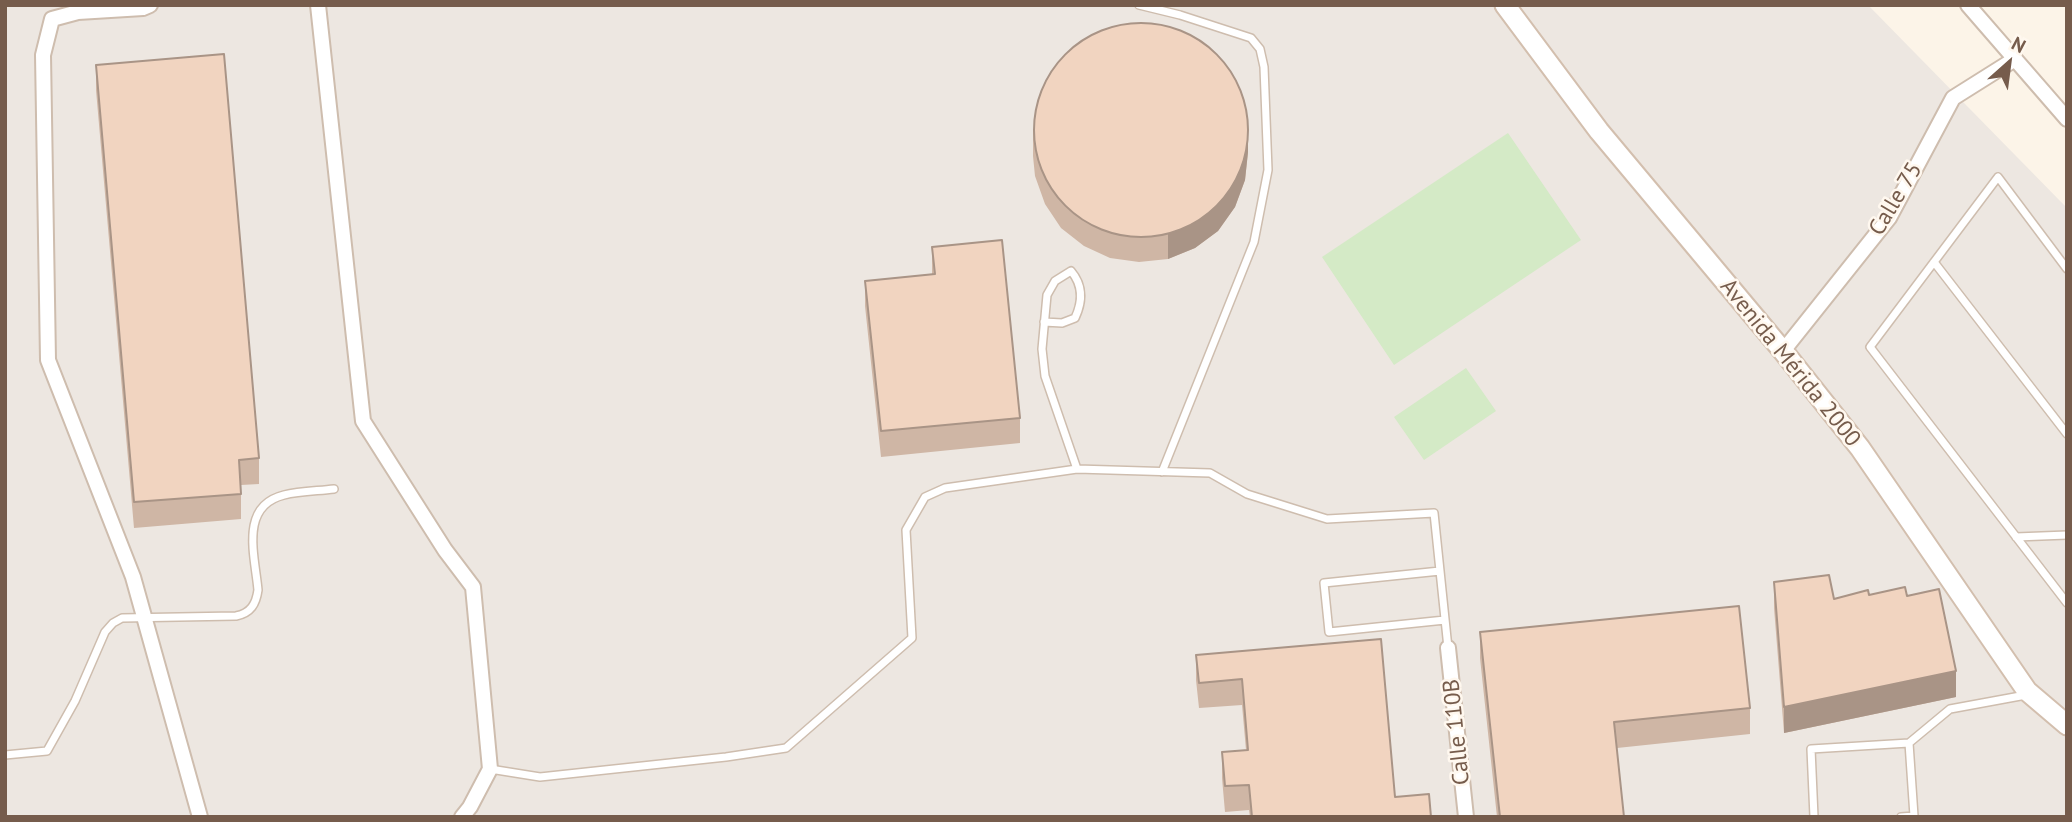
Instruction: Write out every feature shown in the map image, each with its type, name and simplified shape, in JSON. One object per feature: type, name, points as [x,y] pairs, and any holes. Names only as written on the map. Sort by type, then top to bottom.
[{"type":"main road","name":"Avenida Mérida 2000","points":[[1505,5],[1599,131],[1783,351],[1860,448],[2030,694],[2067,725]]},
{"type":"street","points":[[150,5],[143,8],[78,12],[52,19],[43,55],[48,360],[133,577],[200,817]]},
{"type":"street","points":[[318,5],[363,421],[444,551],[473,587],[491,769],[462,817]]},
{"type":"street","points":[[1968,5],[2067,119]]},
{"type":"street","name":"Calle 75","points":[[1783,351],[1889,218],[1953,98],[2015,59]]},
{"type":"street","name":"Calle 110B","points":[[1448,648],[1466,817]]},
{"type":"lane","points":[[1139,5],[1251,38],[1260,49],[1264,67],[1268,170],[1254,242],[1162,472]]},
{"type":"lane","points":[[2067,270],[1998,177],[1870,347],[2067,603]]},
{"type":"lane","points":[[1934,262],[2067,434]]},
{"type":"lane","points":[[1044,322],[1062,323],[1075,318],[1080,308],[1081,294],[1079,279],[1071,271],[1055,281],[1047,295],[1044,322],[1042,349],[1045,376],[1077,469]]},
{"type":"lane","points":[[491,769],[540,777],[713,759],[786,748],[912,638],[906,530],[925,497],[945,488],[1077,469],[1210,473],[1247,494],[1327,519],[1434,513],[1448,648]]},
{"type":"lane","points":[[5,755],[47,751],[75,701],[105,632],[113,623],[122,618],[244,614],[252,608],[258,590],[252,529],[255,517],[270,499],[285,494],[334,489]]},
{"type":"lane","points":[[2016,537],[2067,535]]},
{"type":"lane","points":[[1440,571],[1324,583],[1329,632],[1445,620]]},
{"type":"lane","points":[[1814,817],[1811,749],[1909,743],[1950,709],[2030,694]]},
{"type":"lane","points":[[1901,817],[1913,816],[1909,743]]},
{"type":"shaded area","points":[[5,5],[1868,5],[2067,208],[2067,817],[5,817]]},
{"type":"green space","points":[[1508,133],[1581,240],[1394,365],[1322,257]]},
{"type":"green space","points":[[1466,368],[1496,411],[1424,460],[1394,417]]},
{"type":"building","points":[[1141,23],[1182,31],[1217,54],[1240,89],[1248,130],[1240,171],[1217,206],[1182,229],[1141,237],[1100,229],[1065,206],[1042,171],[1034,130],[1042,89],[1065,54],[1100,31]]},
{"type":"building","points":[[224,54],[259,458],[239,460],[241,494],[134,502],[96,65]]},
{"type":"building","points":[[1002,240],[1020,418],[881,431],[865,281],[935,274],[932,247]]},
{"type":"building","points":[[1829,575],[1834,599],[1868,590],[1869,595],[1905,587],[1907,596],[1939,589],[1956,671],[1784,707],[1774,582]]},
{"type":"building","points":[[1739,606],[1750,708],[1614,722],[1624,817],[1500,817],[1480,632]]},
{"type":"building","points":[[1381,639],[1395,797],[1429,794],[1431,817],[1252,817],[1249,785],[1225,786],[1222,752],[1248,750],[1242,679],[1199,683],[1196,655]]}]
